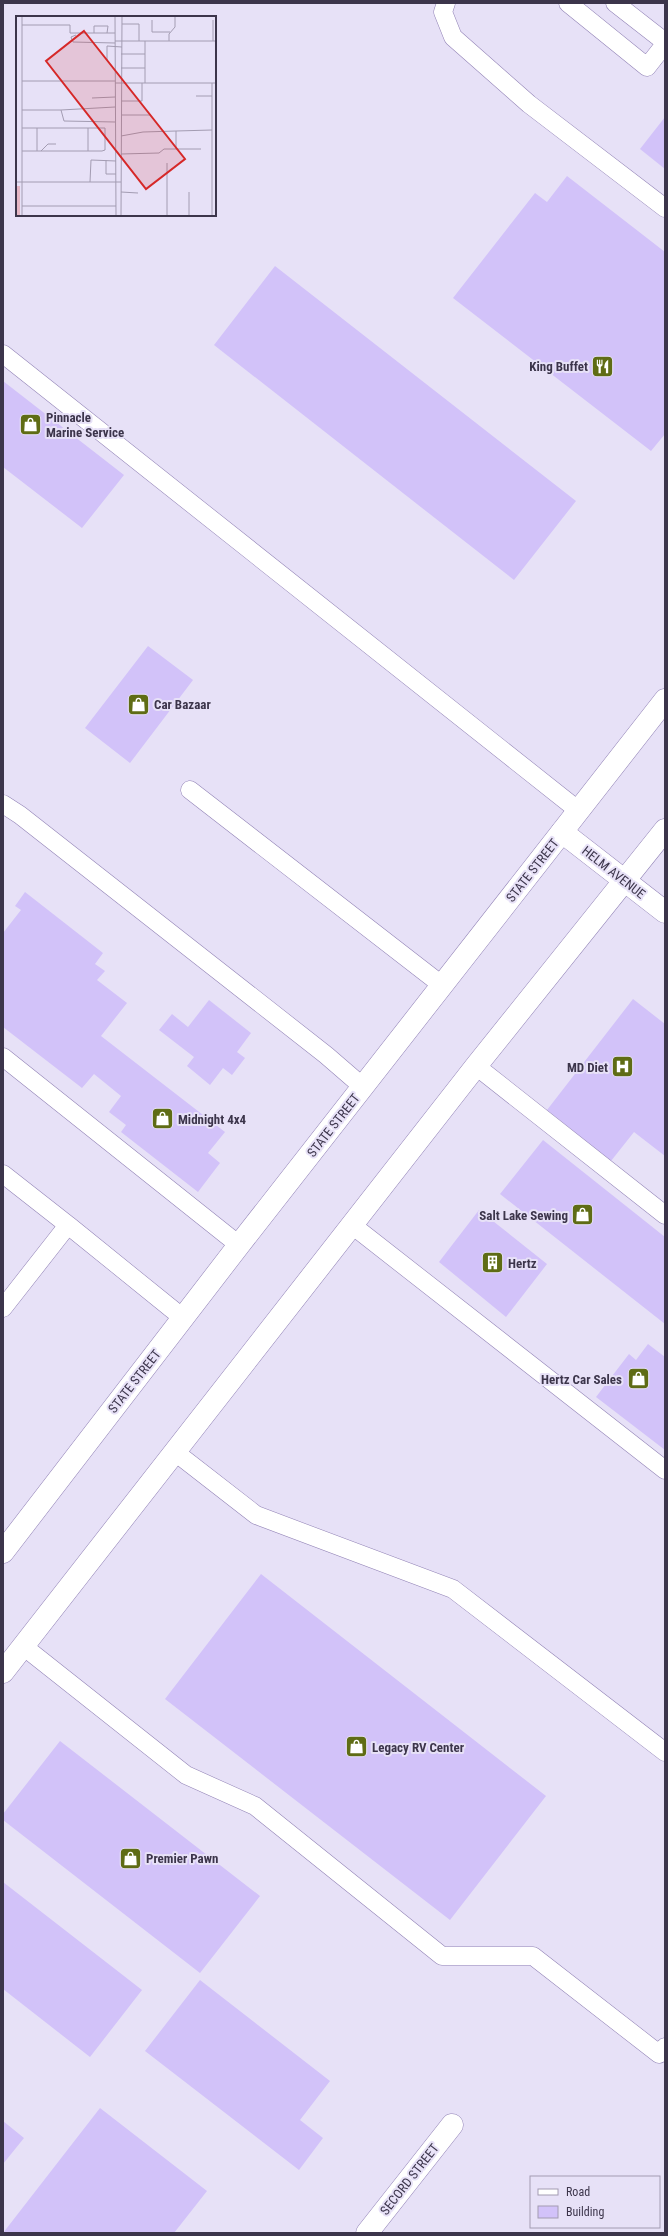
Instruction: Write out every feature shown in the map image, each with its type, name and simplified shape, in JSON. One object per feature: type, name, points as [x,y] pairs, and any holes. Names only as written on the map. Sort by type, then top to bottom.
[{"type":"main road","name":"STATE STREET","points":[[3,1552],[239,1245],[443,986],[665,700]]},
{"type":"main road","points":[[3,1672],[476,1066],[665,830]]},
{"type":"main road","name":"HELM AVENUE","points":[[562,832],[665,912]]},
{"type":"main road","name":"SECORD STREET","points":[[367,2233],[452,2125]]},
{"type":"lane","points":[[446,3],[443,12],[453,37],[529,104],[665,208]]},
{"type":"lane","points":[[568,3],[647,67],[665,43],[615,3]]},
{"type":"lane","points":[[3,354],[579,811]]},
{"type":"lane","points":[[190,790],[443,986]]},
{"type":"lane","points":[[3,804],[20,815],[258,1001],[363,1087]]},
{"type":"lane","points":[[3,1057],[239,1245]]},
{"type":"lane","points":[[476,1066],[665,1215]]},
{"type":"lane","points":[[3,1174],[183,1318]]},
{"type":"lane","points":[[3,1308],[68,1225]]},
{"type":"lane","points":[[352,1225],[665,1470]]},
{"type":"lane","points":[[175,1452],[256,1515],[453,1589],[665,1752]]},
{"type":"lane","points":[[24,1646],[186,1775],[255,1806],[442,1956],[533,1956],[663,2053]]},
{"type":"building","points":[[665,117],[665,169],[640,149]]},
{"type":"building","name":"King Buffet","points":[[567,176],[665,252],[665,434],[651,451],[453,298],[535,193],[547,202]]},
{"type":"building","points":[[275,266],[576,501],[514,580],[214,345]]},
{"type":"building","name":"Pinnacle Marine Service","points":[[3,381],[124,475],[82,528],[3,467]]},
{"type":"building","name":"Car Bazaar","points":[[148,646],[193,680],[130,763],[85,728]]},
{"type":"building","points":[[25,892],[103,953],[95,964],[105,971],[97,980],[127,1003],[101,1036],[225,1132],[208,1153],[220,1163],[198,1192],[121,1132],[126,1125],[109,1112],[121,1096],[94,1074],[82,1088],[3,1027],[3,933],[21,910],[15,906]]},
{"type":"building","name":"MD Diet","points":[[633,999],[665,1024],[665,1156],[634,1132],[611,1161],[547,1110]]},
{"type":"building","points":[[209,1000],[251,1033],[237,1052],[245,1058],[232,1075],[223,1068],[210,1085],[187,1066],[194,1057],[159,1030],[172,1014],[188,1027]]},
{"type":"building","name":"Salt Lake Sewing","points":[[543,1140],[665,1237],[665,1324],[500,1194]]},
{"type":"building","name":"Hertz","points":[[479,1210],[547,1264],[506,1317],[439,1262]]},
{"type":"building","name":"Hertz Car Sales","points":[[648,1344],[665,1357],[665,1450],[596,1397],[629,1354],[636,1360]]},
{"type":"building","name":"Legacy RV Center","points":[[261,1574],[546,1796],[450,1920],[165,1699]]},
{"type":"building","name":"Premier Pawn","points":[[60,1741],[260,1896],[200,1973],[3,1820],[3,1814]]},
{"type":"building","points":[[3,1882],[142,1990],[90,2057],[3,1989]]},
{"type":"building","points":[[200,1980],[330,2081],[300,2120],[323,2138],[299,2170],[145,2051]]},
{"type":"building","points":[[100,2108],[207,2191],[174,2233],[3,2233]]},
{"type":"building","points":[[3,2121],[24,2138],[3,2164]]},
{"type":"place","name":"King Buffet","points":[[603,366]]},
{"type":"place","name":"Pinnacle Marine Service","points":[[30,424]]},
{"type":"place","name":"Car Bazaar","points":[[139,704]]},
{"type":"place","name":"MD Diet","points":[[623,1067]]},
{"type":"place","name":"Midnight 4x4","points":[[163,1119]]},
{"type":"place","name":"Salt Lake Sewing","points":[[583,1215]]},
{"type":"place","name":"Hertz","points":[[493,1263]]},
{"type":"place","name":"Hertz Car Sales","points":[[638,1379]]},
{"type":"place","name":"Legacy RV Center","points":[[356,1747]]},
{"type":"place","name":"Premier Pawn","points":[[131,1858]]}]
